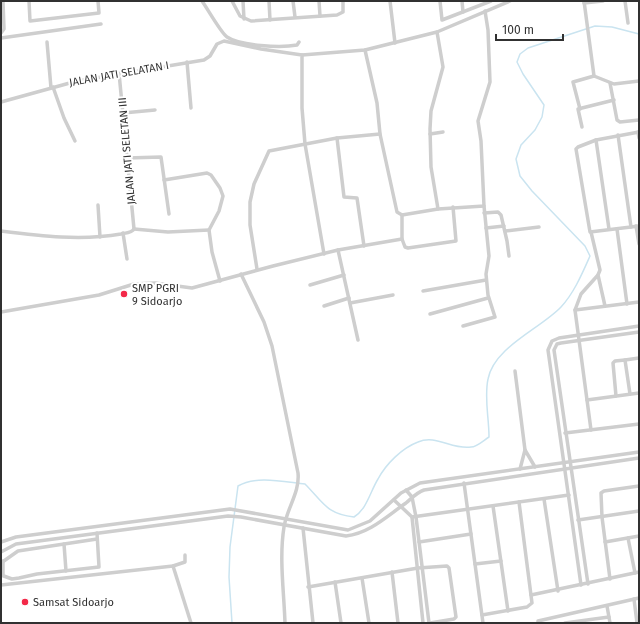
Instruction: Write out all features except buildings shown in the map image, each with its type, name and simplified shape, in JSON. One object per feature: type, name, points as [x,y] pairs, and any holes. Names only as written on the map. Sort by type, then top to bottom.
[{"type":"street","points":[[1,33],[4,29],[3,1]]},
{"type":"street","points":[[29,1],[30,21],[99,14],[98,1]]},
{"type":"street","points":[[202,1],[226,37],[242,42],[268,45],[292,46],[297,45],[299,42]]},
{"type":"street","points":[[232,1],[240,16],[251,21],[340,14],[344,10],[343,1]]},
{"type":"street","points":[[243,1],[244,19]]},
{"type":"street","points":[[269,1],[270,20]]},
{"type":"street","points":[[293,1],[295,17]]},
{"type":"street","points":[[319,1],[320,16]]},
{"type":"street","points":[[390,1],[395,43]]},
{"type":"street","points":[[440,1],[442,20],[488,2]]},
{"type":"street","points":[[462,1],[463,12]]},
{"type":"street","points":[[324,254],[305,144],[302,108],[302,55],[365,50],[395,43],[437,32],[510,1]]},
{"type":"street","points":[[594,76],[584,2],[603,1]]},
{"type":"street","points":[[625,1],[628,23]]},
{"type":"street","points":[[463,326],[494,317],[488,298],[486,280],[489,256],[484,213],[481,141],[478,121],[490,82],[488,30],[485,11]]},
{"type":"street","points":[[1,38],[101,24]]},
{"type":"street","points":[[437,32],[443,67],[431,111],[430,134],[431,168],[438,209]]},
{"type":"street","points":[[47,42],[52,88],[75,141]]},
{"type":"street","name":"JALAN JATI SELATAN I","points":[[1,102],[52,88],[120,73],[204,60],[210,56],[218,43],[231,42],[261,49],[302,55]]},
{"type":"street","points":[[365,50],[377,103],[380,134],[397,212],[402,215],[438,209],[484,206]]},
{"type":"street","points":[[187,62],[191,108]]},
{"type":"street","name":"JALAN JATI SELETAN III","points":[[120,73],[134,229]]},
{"type":"street","points":[[582,127],[578,110],[580,109],[572,82],[594,76],[610,83],[617,84],[639,81]]},
{"type":"street","points":[[610,83],[618,121],[639,120]]},
{"type":"street","points":[[580,109],[614,100]]},
{"type":"street","points":[[123,113],[156,110]]},
{"type":"street","points":[[430,134],[443,132]]},
{"type":"street","points":[[605,306],[598,275],[599,263],[591,232],[588,230],[576,150],[578,147],[596,140],[618,135],[639,132],[639,138]]},
{"type":"street","points":[[256,269],[250,225],[250,209],[254,184],[269,151],[336,138],[380,134]]},
{"type":"street","points":[[618,135],[631,226]]},
{"type":"street","points":[[336,138],[344,197],[357,198],[364,246]]},
{"type":"street","points":[[596,140],[609,230]]},
{"type":"street","points":[[127,158],[161,157],[169,214]]},
{"type":"street","points":[[164,180],[207,173],[211,175],[220,188],[223,196],[219,211],[209,230],[212,252],[220,280]]},
{"type":"street","points":[[98,205],[100,237]]},
{"type":"street","points":[[402,215],[402,239],[405,247],[408,248],[456,241],[453,208]]},
{"type":"street","points":[[484,213],[499,213],[504,226],[509,256]]},
{"type":"street","points":[[486,228],[504,226]]},
{"type":"street","points":[[591,232],[638,226],[639,244]]},
{"type":"street","points":[[505,231],[539,227]]},
{"type":"street","points":[[617,228],[627,304]]},
{"type":"street","points":[[1,230],[79,238],[100,237],[134,231],[134,229],[168,232],[209,230]]},
{"type":"street","points":[[123,233],[127,259]]},
{"type":"street","points":[[1,312],[99,294],[134,284],[155,283],[192,288],[256,269],[338,250],[402,239]]},
{"type":"street","points":[[338,250],[358,340]]},
{"type":"street","points":[[241,274],[264,322],[270,339],[299,476],[284,525],[282,550],[285,623]]},
{"type":"street","points":[[310,285],[344,275]]},
{"type":"street","points":[[591,430],[575,310],[581,294],[598,275]]},
{"type":"street","points":[[423,291],[486,280]]},
{"type":"street","points":[[350,303],[393,295]]},
{"type":"street","points":[[324,306],[349,298]]},
{"type":"street","points":[[430,314],[488,298]]},
{"type":"street","points":[[575,310],[639,302]]},
{"type":"street","points":[[581,585],[566,469],[548,350],[552,341],[559,338],[639,326]]},
{"type":"street","points":[[588,584],[554,350],[557,344],[639,332]]},
{"type":"street","points":[[616,396],[612,364],[615,361],[639,358]]},
{"type":"street","points":[[625,360],[630,394]]},
{"type":"street","points":[[515,371],[525,450],[520,469]]},
{"type":"street","points":[[587,400],[639,393]]},
{"type":"street","points":[[565,433],[639,424]]},
{"type":"street","points":[[525,450],[535,467]]},
{"type":"street","points":[[1,542],[16,537],[230,509],[339,530],[356,529],[370,521],[406,490],[420,483],[570,463],[639,452]]},
{"type":"street","points":[[1,552],[16,544],[228,516],[346,536],[358,534],[375,525],[412,497],[424,490],[639,458]]},
{"type":"street","points":[[471,476],[472,482]]},
{"type":"street","points":[[460,477],[463,483],[483,623]]},
{"type":"street","points":[[610,579],[602,516],[602,492],[639,486]]},
{"type":"street","points":[[308,587],[423,567],[445,565],[449,568],[456,617],[454,619],[429,623],[423,567],[418,543],[412,497],[406,490]]},
{"type":"street","points":[[394,500],[414,517],[569,495]]},
{"type":"street","points":[[544,499],[558,591]]},
{"type":"street","points":[[482,615],[508,611],[530,605],[532,603],[519,502]]},
{"type":"street","points":[[493,506],[508,611]]},
{"type":"street","points":[[573,521],[639,511]]},
{"type":"street","points":[[208,512],[209,519]]},
{"type":"street","points":[[128,522],[129,528]]},
{"type":"street","points":[[310,529],[311,524]]},
{"type":"street","points":[[92,527],[97,539],[100,566],[12,579],[2,575],[2,562],[18,551],[97,539]]},
{"type":"street","points":[[323,532],[324,527]]},
{"type":"street","points":[[303,528],[308,587],[313,623]]},
{"type":"street","points":[[418,543],[471,534]]},
{"type":"street","points":[[605,542],[639,536]]},
{"type":"street","points":[[531,595],[558,591],[637,573],[628,538]]},
{"type":"street","points":[[418,543],[418,568],[423,623]]},
{"type":"street","points":[[64,544],[66,571]]},
{"type":"street","points":[[1,585],[139,568],[173,566],[185,562],[185,556]]},
{"type":"street","points":[[475,564],[501,561]]},
{"type":"street","points":[[173,566],[191,623]]},
{"type":"street","points":[[392,572],[398,623]]},
{"type":"street","points":[[362,578],[369,623]]},
{"type":"street","points":[[335,582],[341,623]]},
{"type":"street","points":[[538,623],[538,621],[639,598]]},
{"type":"street","points":[[634,599],[637,623]]},
{"type":"street","points":[[607,606],[610,623]]},
{"type":"street","points":[[563,615],[565,623],[609,617]]},
{"type":"waterway","points":[[232,623],[229,577],[230,547],[238,486],[245,483],[262,480],[305,484],[321,502],[331,510],[354,517],[362,510],[381,473],[395,457],[406,448],[425,440],[438,441],[457,446],[473,447],[489,437],[486,393],[488,379],[492,368],[499,357],[508,348],[552,315],[566,302],[581,276],[590,256],[585,246],[532,191],[520,176],[516,159],[521,145],[535,130],[542,117],[544,105],[523,74],[517,62],[520,54],[528,48],[595,26],[612,27],[639,34]]},
{"type":"place","name":"SMP PGRI 9 Sidoarjo","points":[[124,294]]},
{"type":"place","name":"Samsat Sidoarjo","points":[[25,602]]}]
